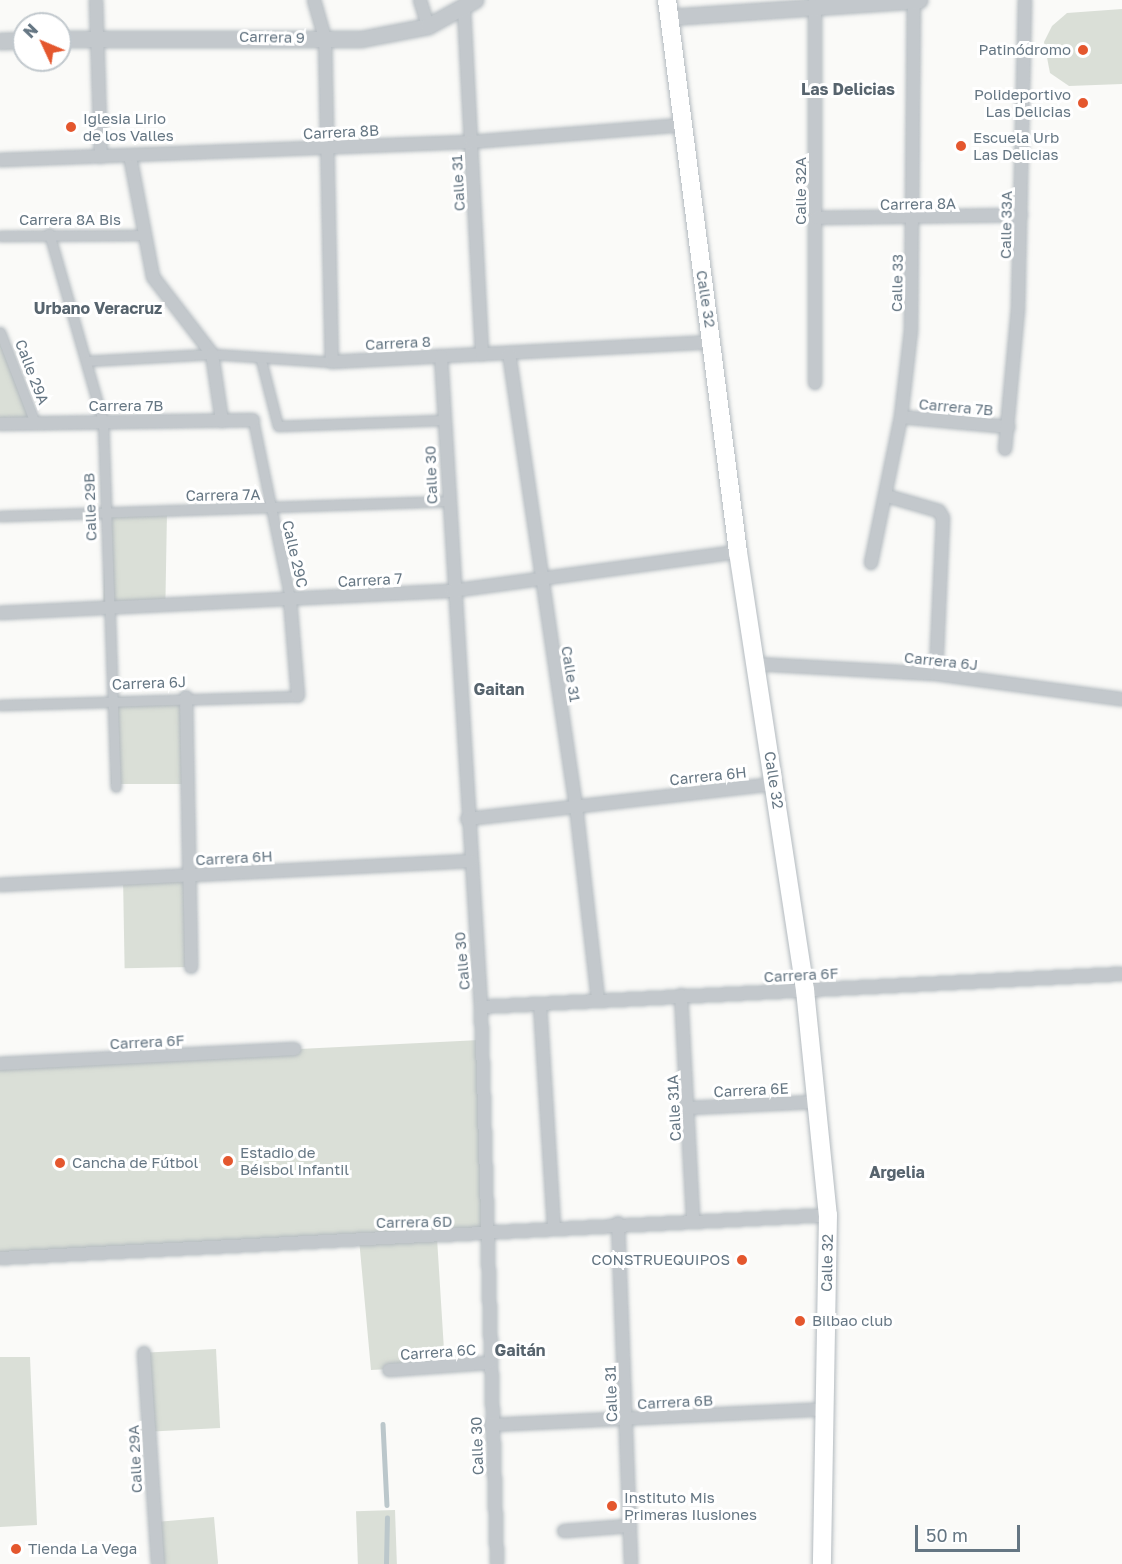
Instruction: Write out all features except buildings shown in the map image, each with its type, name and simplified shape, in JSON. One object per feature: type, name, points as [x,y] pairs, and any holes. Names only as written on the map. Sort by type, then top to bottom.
[{"type":"main road","name":"Calle 32","points":[[669,9],[738,552],[805,990],[814,1102],[828,1215],[822,1564]]},
{"type":"street","points":[[96,0],[101,157]]},
{"type":"street","points":[[314,0],[325,38],[332,362]]},
{"type":"street","points":[[420,0],[428,26]]},
{"type":"street","name":"Calle 33","points":[[871,563],[887,496],[901,417],[911,330],[914,220],[914,0]]},
{"type":"street","points":[[669,9],[919,0]]},
{"type":"street","name":"Calle 33A","points":[[1005,449],[1009,427],[1021,215],[1025,0]]},
{"type":"street","name":"Calle 32A","points":[[815,4],[815,383]]},
{"type":"street","name":"Carrera 9","points":[[72,38],[167,35],[361,39],[428,26],[469,5]]},
{"type":"street","name":"Calle 31","points":[[469,5],[471,142],[482,355]]},
{"type":"street","name":"Carrera 8B","points":[[0,160],[471,142],[684,125]]},
{"type":"street","points":[[133,156],[141,235],[162,294],[212,354],[222,421]]},
{"type":"street","name":"Carrera 8A","points":[[816,218],[914,220],[1021,215]]},
{"type":"street","name":"Carrera 8A Bis","points":[[0,236],[49,233],[141,235]]},
{"type":"street","name":"Calle 29B","points":[[49,233],[103,421],[111,699],[116,787]]},
{"type":"street","name":"Calle 29A","points":[[0,332],[35,423]]},
{"type":"street","name":"Carrera 8","points":[[86,361],[212,354],[261,360],[332,362],[713,342]]},
{"type":"street","name":"Calle 31","points":[[509,353],[576,806],[598,1000]]},
{"type":"street","name":"Calle 30","points":[[441,356],[452,591],[481,1006],[485,1234],[497,1564]]},
{"type":"street","points":[[261,360],[278,426],[443,420]]},
{"type":"street","name":"Carrera 7B","points":[[901,417],[1009,427]]},
{"type":"street","name":"Carrera 7B","points":[[0,424],[253,420]]},
{"type":"street","name":"Calle 29C","points":[[253,420],[269,509],[294,599],[298,696]]},
{"type":"street","points":[[887,496],[939,511],[944,518],[936,675]]},
{"type":"street","name":"Carrera 7A","points":[[0,516],[105,511],[269,509],[447,501]]},
{"type":"street","name":"Carrera 7","points":[[0,613],[452,591],[738,552]]},
{"type":"street","name":"Carrera 6J","points":[[755,664],[936,675],[1122,699]]},
{"type":"street","name":"Carrera 6J","points":[[0,705],[111,699],[298,696]]},
{"type":"street","points":[[186,697],[191,967]]},
{"type":"street","name":"Carrera 6H","points":[[467,819],[774,784]]},
{"type":"street","name":"Carrera 6H","points":[[0,885],[470,861]]},
{"type":"street","name":"Carrera 6F","points":[[481,1006],[1122,974]]},
{"type":"street","name":"Calle 31A","points":[[681,995],[690,1108],[693,1219]]},
{"type":"street","points":[[540,1004],[554,1228]]},
{"type":"street","name":"Carrera 6F","points":[[0,1064],[295,1049]]},
{"type":"street","name":"Carrera 6E","points":[[690,1108],[814,1102]]},
{"type":"street","name":"Carrera 6D","points":[[0,1258],[446,1237],[693,1219],[828,1215]]},
{"type":"street","name":"Calle 31","points":[[618,1223],[631,1564]]},
{"type":"street","name":"Calle 29A","points":[[144,1353],[158,1564]]},
{"type":"street","name":"Carrera 6C","points":[[389,1370],[489,1363]]},
{"type":"street","name":"Carrera 6B","points":[[491,1425],[825,1409]]},
{"type":"street","points":[[564,1531],[630,1526]]},
{"type":"shaded area","name":"Patinódromo","points":[[1122,9],[1122,84],[1069,86],[1050,73],[1044,42],[1052,26],[1067,13]]},
{"type":"shaded area","points":[[0,329],[35,423],[0,424]]},
{"type":"shaded area","points":[[105,511],[167,512],[165,609],[103,608]]},
{"type":"shaded area","points":[[111,697],[186,697],[186,784],[111,784]]},
{"type":"shaded area","points":[[190,875],[192,967],[125,968],[123,876]]},
{"type":"shaded area","points":[[480,1040],[485,1234],[437,1238],[445,1366],[371,1370],[359,1239],[0,1258],[0,1064]]},
{"type":"shaded area","points":[[216,1349],[220,1428],[148,1432],[144,1353]]},
{"type":"shaded area","points":[[0,1357],[30,1357],[37,1525],[0,1527]]},
{"type":"shaded area","points":[[395,1510],[397,1564],[358,1564],[356,1511]]},
{"type":"shaded area","points":[[214,1517],[218,1564],[157,1564],[153,1522]]},
{"type":"waterway","points":[[383,1424],[387,1505]]},
{"type":"waterway","points":[[386,1564],[387,1518]]},
{"type":"place","name":"Patinódromo","points":[[1083,50]]},
{"type":"place","name":"Polideportivo Las Delicias","points":[[1083,103]]},
{"type":"place","name":"Iglesia Lirio de los Valles","points":[[71,127]]},
{"type":"place","name":"Escuela Urb Las Delicias","points":[[961,146]]},
{"type":"place","name":"Estadio de Béisbol Infantil","points":[[228,1161]]},
{"type":"place","name":"Cancha de Fútbol","points":[[60,1163]]},
{"type":"place","name":"CONSTRUEQUIPOS","points":[[742,1260]]},
{"type":"place","name":"Bilbao club","points":[[800,1321]]},
{"type":"place","name":"Instituto Mis Primeras Ilusiones","points":[[612,1506]]},
{"type":"place","name":"Tienda La Vega","points":[[16,1549]]},
{"type":"district","name":"Las Delicias","points":[[848,89]]},
{"type":"district","name":"Urbano Veracruz","points":[[98,308]]},
{"type":"district","name":"Gaitan","points":[[499,689]]},
{"type":"district","name":"Argelia","points":[[897,1172]]},
{"type":"district","name":"Gaitán","points":[[520,1350]]}]
